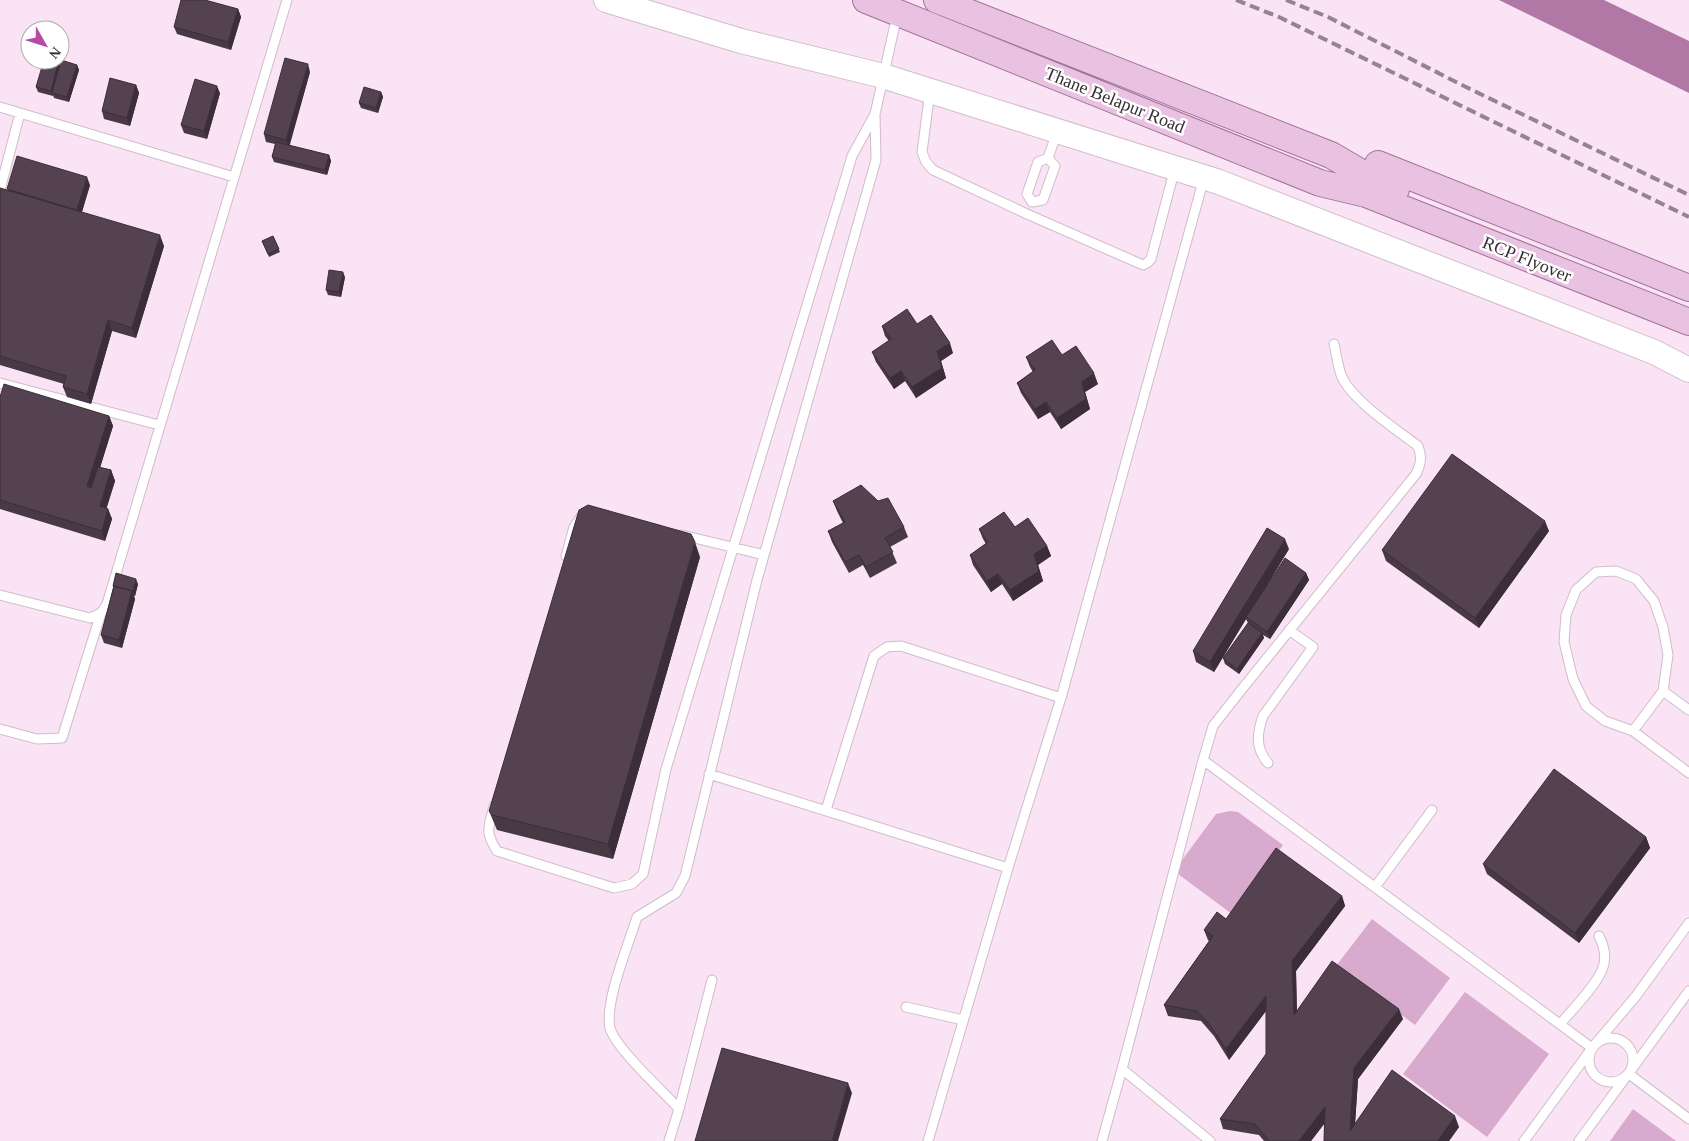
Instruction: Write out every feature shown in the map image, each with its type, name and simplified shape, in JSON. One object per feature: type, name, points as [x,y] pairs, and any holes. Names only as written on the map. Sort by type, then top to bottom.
[{"type":"main road","name":"Thane Belapur Road","points":[[866,0],[1320,183],[1369,186]]},
{"type":"main road","name":"Thane Belapur Road","points":[[937,0],[1331,155],[1369,186]]},
{"type":"main road","points":[[1331,155],[1378,164],[1689,288]]},
{"type":"main road","points":[[1320,183],[1361,208],[1689,339]]},
{"type":"main road","name":"RCP Flyover","points":[[1369,186],[1689,305]]},
{"type":"main road","name":"RCP Flyover","points":[[1369,186],[1689,322]]},
{"type":"street","points":[[606,0],[741,41],[884,76],[1175,168],[1654,352],[1689,370]]},
{"type":"lane","points":[[0,729],[37,739],[62,738],[101,613],[107,604],[287,0]]},
{"type":"lane","points":[[679,1109],[620,1047],[610,1028],[609,1003],[637,917],[676,893],[685,876],[756,580],[876,160],[875,114],[897,13]]},
{"type":"lane","points":[[930,90],[922,152],[926,162],[933,170],[1143,265],[1151,259],[1175,168]]},
{"type":"lane","points":[[0,107],[234,177]]},
{"type":"lane","points":[[0,190],[20,113]]},
{"type":"lane","points":[[498,793],[488,831],[498,851],[614,888],[632,884],[642,874],[666,769],[852,156],[875,114]]},
{"type":"lane","points":[[1032,202],[1027,194],[1038,162],[1048,158],[1058,131]]},
{"type":"lane","points":[[1032,202],[1043,200],[1054,166],[1048,158]]},
{"type":"lane","points":[[928,1141],[1008,868],[1061,698],[1204,178]]},
{"type":"lane","points":[[1027,214],[1032,202]]},
{"type":"lane","points":[[1102,1141],[1202,760],[1213,726],[1416,474],[1421,464],[1418,446],[1360,400],[1348,388],[1341,375],[1334,344]]},
{"type":"lane","points":[[0,383],[159,425]]},
{"type":"lane","points":[[563,565],[574,527],[581,516],[589,514]]},
{"type":"lane","points":[[669,531],[733,549],[764,555]]},
{"type":"lane","points":[[1633,731],[1663,691],[1668,655],[1663,627],[1654,601],[1636,579],[1616,571],[1596,572],[1576,590],[1566,615],[1564,642],[1573,679],[1586,706],[1605,721],[1633,731],[1689,773]]},
{"type":"lane","points":[[0,595],[90,618],[101,613]]},
{"type":"lane","points":[[1268,763],[1261,755],[1258,744],[1259,727],[1263,716],[1313,647],[1290,630]]},
{"type":"lane","points":[[826,810],[874,656],[887,647],[901,646],[1061,698]]},
{"type":"lane","points":[[1663,691],[1689,710]]},
{"type":"lane","points":[[1202,760],[1592,1048]]},
{"type":"lane","points":[[709,774],[1008,868]]},
{"type":"lane","points":[[1375,887],[1432,810]]},
{"type":"lane","points":[[1524,1141],[1592,1048],[1636,996],[1689,923]]},
{"type":"lane","points":[[1560,1024],[1597,980],[1603,969],[1603,945],[1599,936]]},
{"type":"lane","points":[[669,1141],[712,980]]},
{"type":"lane","points":[[1579,1141],[1689,991]]},
{"type":"lane","points":[[906,1007],[963,1020]]},
{"type":"lane","points":[[1614,1038],[1627,1045],[1631,1052],[1632,1067],[1629,1074],[1618,1082],[1604,1082],[1597,1078],[1590,1067],[1589,1060],[1592,1048],[1599,1042],[1614,1038]]},
{"type":"lane","points":[[1122,1069],[1210,1141]]},
{"type":"lane","points":[[1629,1074],[1689,1119]]},
{"type":"shaded area","points":[[1499,0],[1604,0],[1689,41],[1689,93]]},
{"type":"shaded area","points":[[1230,811],[1238,812],[1283,845],[1232,914],[1174,871],[1216,814]]},
{"type":"shaded area","points":[[1372,919],[1450,978],[1415,1025],[1336,966]]},
{"type":"shaded area","points":[[1465,992],[1549,1054],[1487,1137],[1403,1074]]},
{"type":"shaded area","points":[[1633,1109],[1676,1141],[1610,1141]]},
{"type":"building","points":[[181,0],[205,0],[238,9],[228,42],[174,27]]},
{"type":"building","points":[[285,58],[308,64],[286,140],[264,134]]},
{"type":"building","points":[[70,63],[77,65],[67,97],[52,93],[58,70],[70,70]]},
{"type":"building","points":[[41,70],[56,70],[51,91],[36,87]]},
{"type":"building","points":[[110,78],[136,85],[127,118],[102,111]]},
{"type":"building","points":[[195,79],[217,86],[204,131],[181,125]]},
{"type":"building","points":[[364,87],[381,92],[376,108],[359,103]]},
{"type":"building","points":[[276,142],[329,155],[325,170],[272,157]]},
{"type":"building","points":[[17,156],[87,177],[77,210],[7,189]]},
{"type":"building","points":[[0,188],[160,235],[132,328],[108,320],[87,394],[63,387],[66,376],[0,356]]},
{"type":"building","points":[[273,236],[279,249],[268,254],[262,241]]},
{"type":"building","points":[[329,270],[343,272],[339,292],[326,290]]},
{"type":"building","points":[[907,309],[917,324],[931,315],[950,343],[937,351],[942,368],[912,387],[901,371],[890,378],[872,352],[891,339],[882,326]]},
{"type":"building","points":[[1052,340],[1062,355],[1076,346],[1094,373],[1082,382],[1086,399],[1057,418],[1046,402],[1035,409],[1017,383],[1035,370],[1026,357]]},
{"type":"building","points":[[4,384],[109,416],[87,486],[91,488],[98,467],[111,470],[100,506],[108,509],[102,531],[0,500],[0,397]]},
{"type":"building","points":[[1452,454],[1545,521],[1475,618],[1382,550]]},
{"type":"building","points":[[861,485],[878,501],[888,498],[904,527],[885,538],[893,552],[866,567],[859,555],[845,562],[828,531],[845,522],[833,501]]},
{"type":"building","points":[[588,505],[691,534],[695,542],[608,844],[492,815],[489,811],[579,510]]},
{"type":"building","points":[[1004,512],[1015,527],[1028,518],[1047,546],[1034,554],[1039,571],[1010,590],[998,574],[987,581],[970,555],[988,542],[979,529]]},
{"type":"building","points":[[1267,528],[1285,539],[1210,662],[1193,651]]},
{"type":"building","points":[[1285,558],[1306,573],[1267,632],[1246,617]]},
{"type":"building","points":[[116,573],[136,579],[133,591],[113,586]]},
{"type":"building","points":[[114,586],[132,591],[119,640],[101,635]]},
{"type":"building","points":[[1248,623],[1262,633],[1237,669],[1223,658]]},
{"type":"building","points":[[1554,769],[1646,837],[1575,933],[1483,864]]},
{"type":"building","points":[[1276,848],[1342,896],[1292,961],[1294,1015],[1332,961],[1399,1009],[1354,1068],[1350,1131],[1392,1070],[1455,1116],[1438,1141],[1324,1141],[1325,1107],[1299,1141],[1269,1141],[1255,1124],[1220,1119],[1266,1054],[1266,996],[1226,1049],[1210,1025],[1197,1011],[1164,1005],[1213,936],[1204,930],[1217,912],[1226,919]]},
{"type":"building","points":[[722,1048],[848,1083],[832,1141],[695,1141]]},
{"type":"railway","points":[[1236,0],[1279,17],[1689,217]]},
{"type":"railway","points":[[1286,0],[1328,17],[1466,87],[1689,195]]}]
